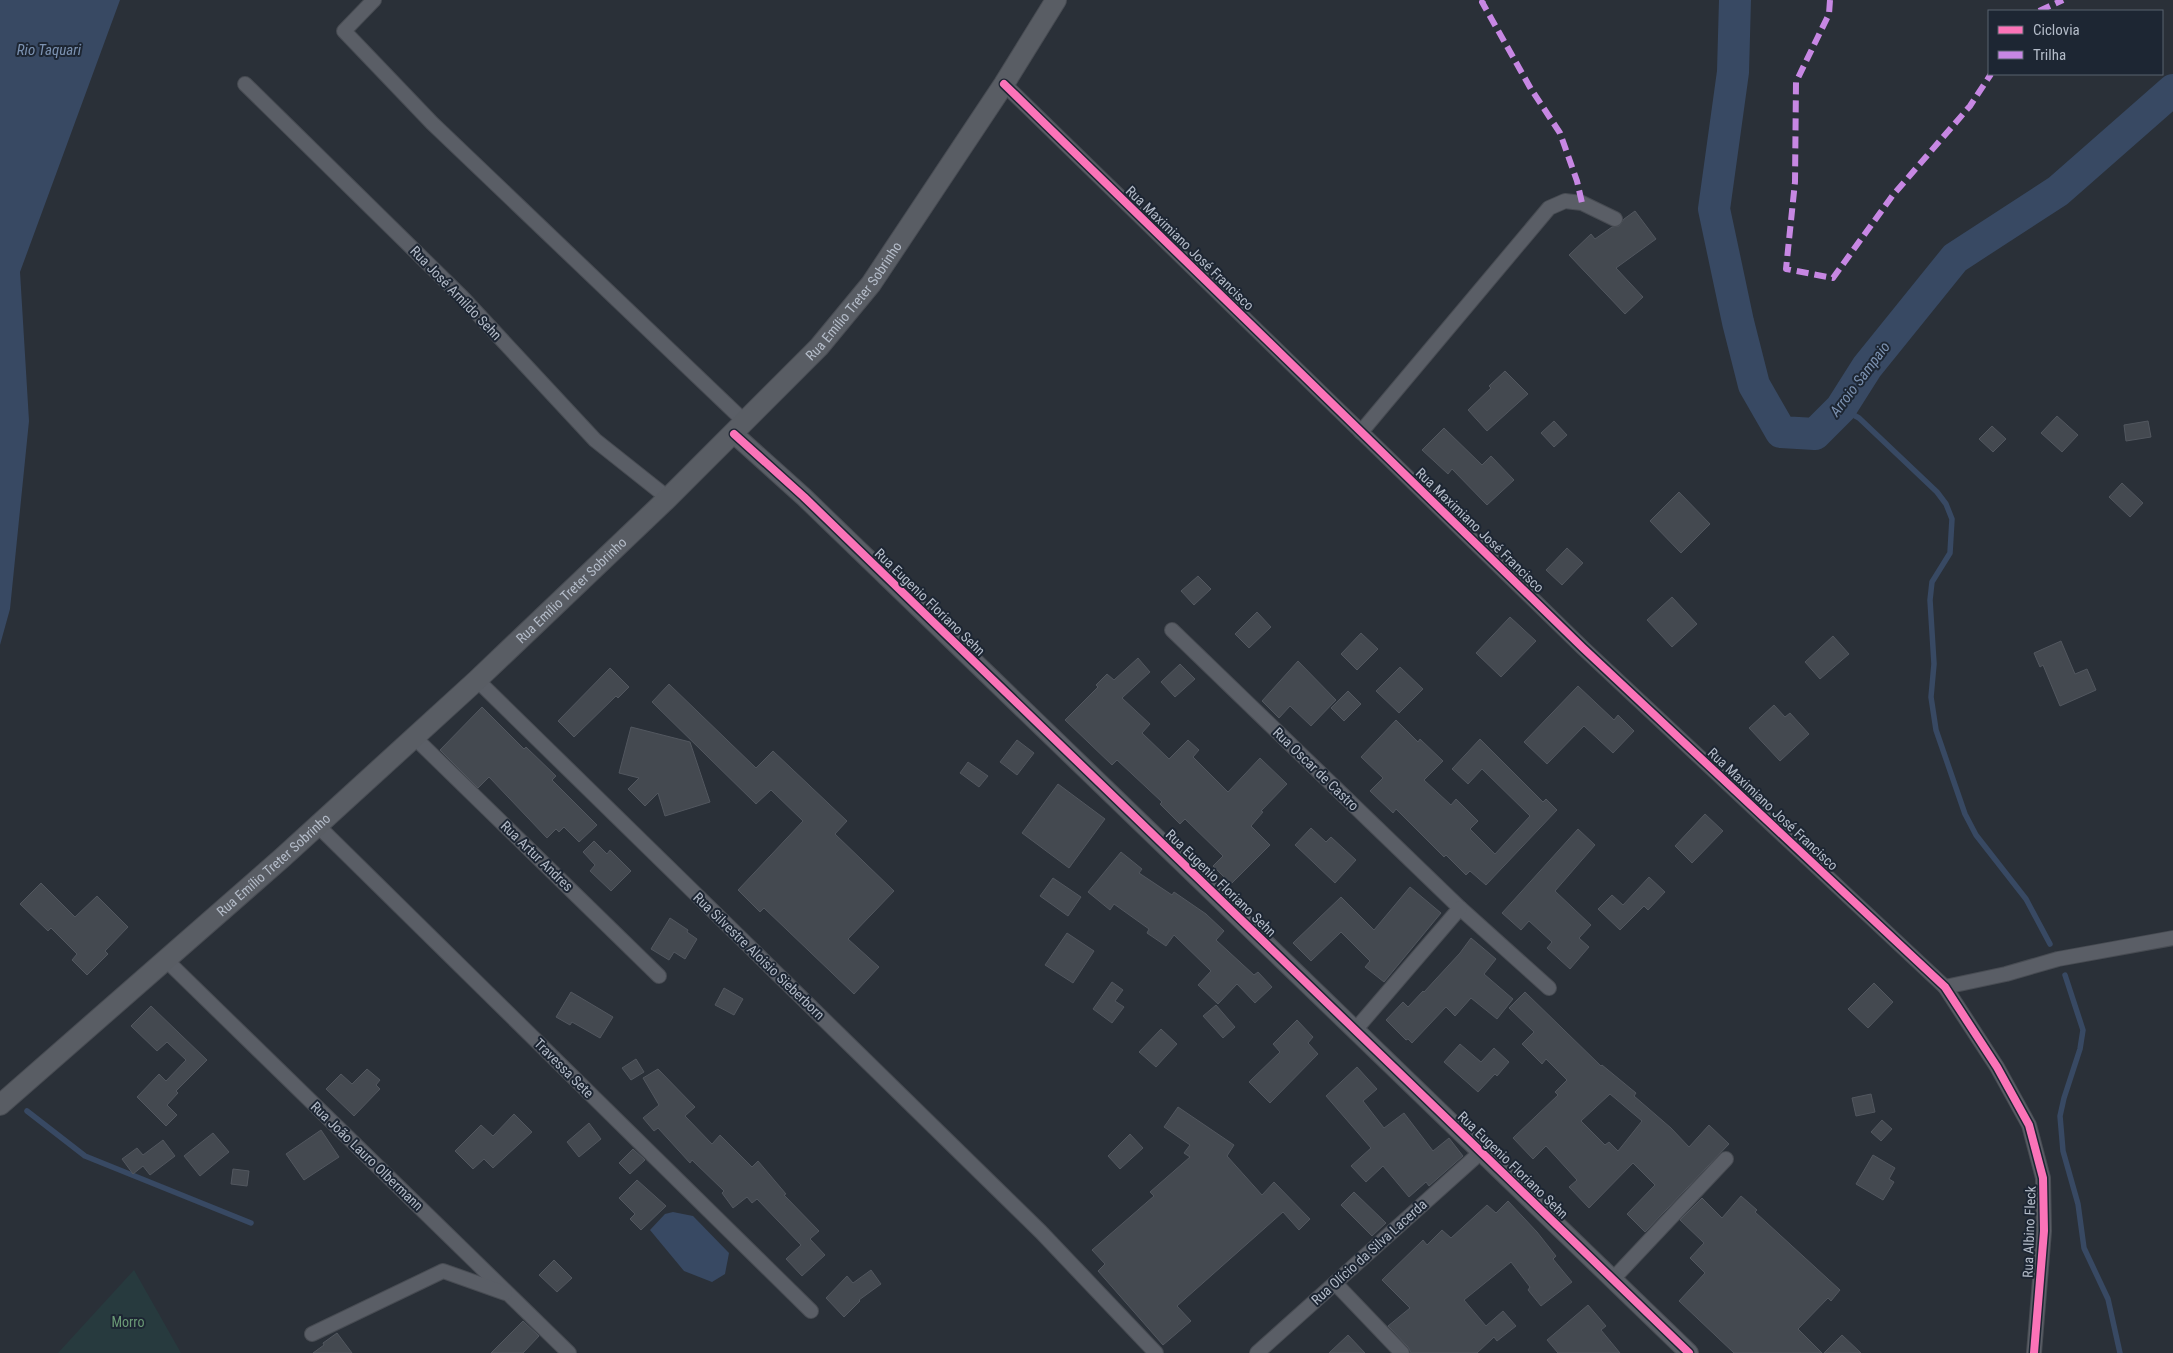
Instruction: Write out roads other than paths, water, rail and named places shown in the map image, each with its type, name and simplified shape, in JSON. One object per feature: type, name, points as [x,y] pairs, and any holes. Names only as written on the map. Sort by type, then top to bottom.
[{"type":"main road","name":"Rua Emílio Treter Sobrinho","points":[[0,1105],[282,858],[477,680],[740,428],[819,346],[871,284],[1004,84],[1056,0]]},
{"type":"street","points":[[374,0],[344,30],[432,123],[740,428]]},
{"type":"street","name":"Rua José Arnildo Sehn","points":[[245,84],[462,298],[595,440],[668,498]]},
{"type":"street","name":"Rua Maximiano José Francisco","points":[[1004,84],[1590,654],[1945,988]]},
{"type":"street","points":[[1361,432],[1549,208],[1565,201],[1582,203],[1615,218]]},
{"type":"street","name":"Rua Eugenio Floriano Sehn","points":[[740,428],[804,497],[1689,1353]]},
{"type":"street","name":"Rua Oscar de Castro","points":[[1172,630],[1460,908],[1549,988]]},
{"type":"street","name":"Rua Silvestre Aloisio Sieberborn","points":[[477,680],[1041,1232],[1156,1353]]},
{"type":"street","name":"Rua Artur Andres","points":[[414,737],[659,976]]},
{"type":"street","name":"Travessa Sete","points":[[317,825],[811,1311]]},
{"type":"street","points":[[1356,1029],[1460,908]]},
{"type":"street","points":[[1945,988],[2006,974],[2058,959],[2173,938]]},
{"type":"street","name":"Rua João Lauro Olbermann","points":[[165,959],[569,1353]]},
{"type":"street","name":"Rua Albino Fleck","points":[[1945,988],[1997,1067],[2029,1124],[2043,1178],[2044,1231],[2034,1353]]},
{"type":"street","name":"Rua Olício da Silva Lacerda","points":[[1257,1353],[1481,1152]]},
{"type":"street","points":[[1613,1279],[1726,1159]]},
{"type":"street","points":[[312,1334],[443,1271],[511,1295]]},
{"type":"street","points":[[1335,1283],[1402,1353]]},
{"type":"water","name":"Rio Taquari","points":[[0,0],[120,0],[20,272],[29,421],[10,609],[0,645]]},
{"type":"water","points":[[673,1212],[693,1216],[729,1253],[725,1274],[712,1282],[684,1271],[650,1230],[665,1214]]},
{"type":"waterway","name":"Arroio Sampaio","points":[[1735,0],[1733,72],[1714,209],[1738,322],[1754,385],[1781,432],[1815,434],[1841,408],[1867,367],[1955,258],[2058,191],[2173,90]]},
{"type":"waterway","points":[[1841,408],[1859,418],[1937,492],[1946,504],[1952,519],[1950,553],[1932,582],[1930,600],[1934,664],[1931,697],[1936,730],[1965,814],[1976,835],[2026,899],[2050,944]]},
{"type":"waterway","points":[[2065,975],[2083,1030],[2080,1049],[2060,1116],[2063,1151],[2078,1204],[2084,1248],[2108,1299],[2120,1353]]},
{"type":"waterway","points":[[27,1111],[85,1156],[251,1223]]},
{"type":"park label","name":"Morro","points":[[128,1322]]}]
